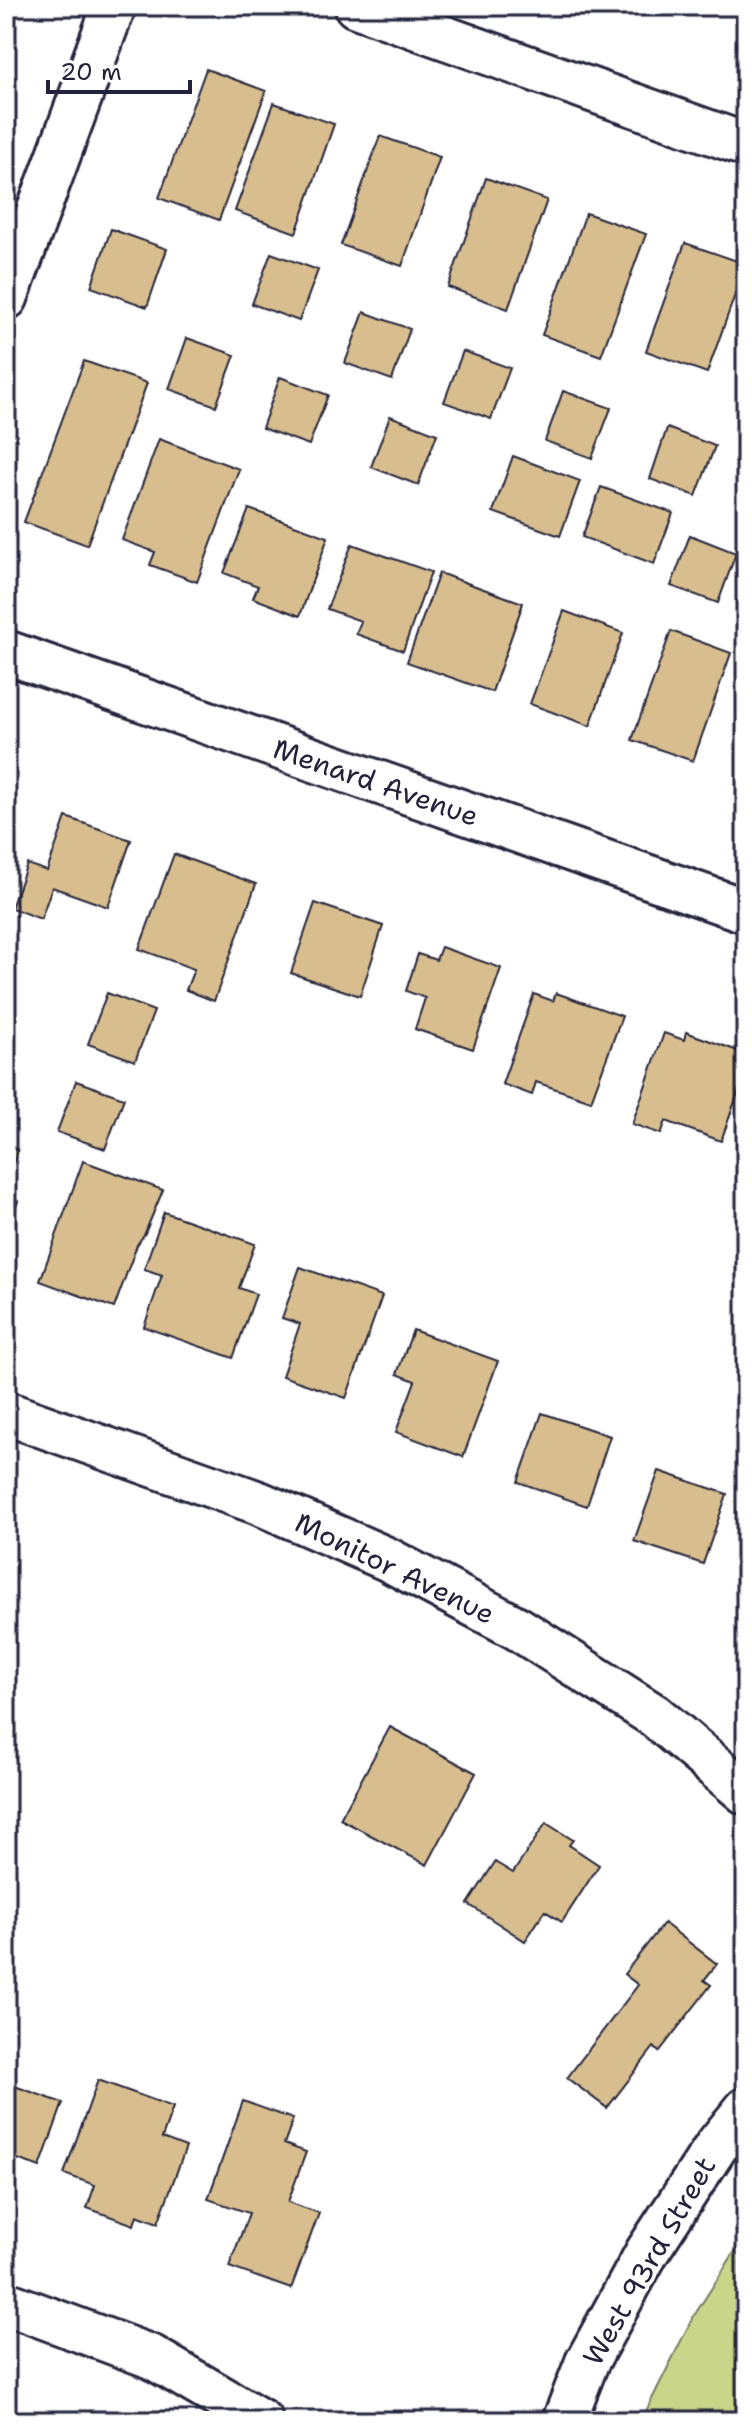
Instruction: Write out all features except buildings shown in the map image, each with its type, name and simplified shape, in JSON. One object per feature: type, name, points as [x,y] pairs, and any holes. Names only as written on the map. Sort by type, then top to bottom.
[{"type":"street","points":[[6,298],[114,6]]},
{"type":"street","points":[[356,6],[746,145]]},
{"type":"street","name":"Menard Avenue","points":[[6,652],[746,911]]},
{"type":"street","name":"Monitor Avenue","points":[[6,1413],[259,1503],[387,1559],[517,1628],[655,1716],[746,1793]]},
{"type":"street","name":"West 93rd Street","points":[[564,2421],[587,2362],[647,2252],[717,2145],[746,2109]]},
{"type":"street","points":[[6,2303],[152,2357],[261,2421]]},
{"type":"green space","points":[[746,2234],[746,2421],[641,2421],[692,2319]]}]
